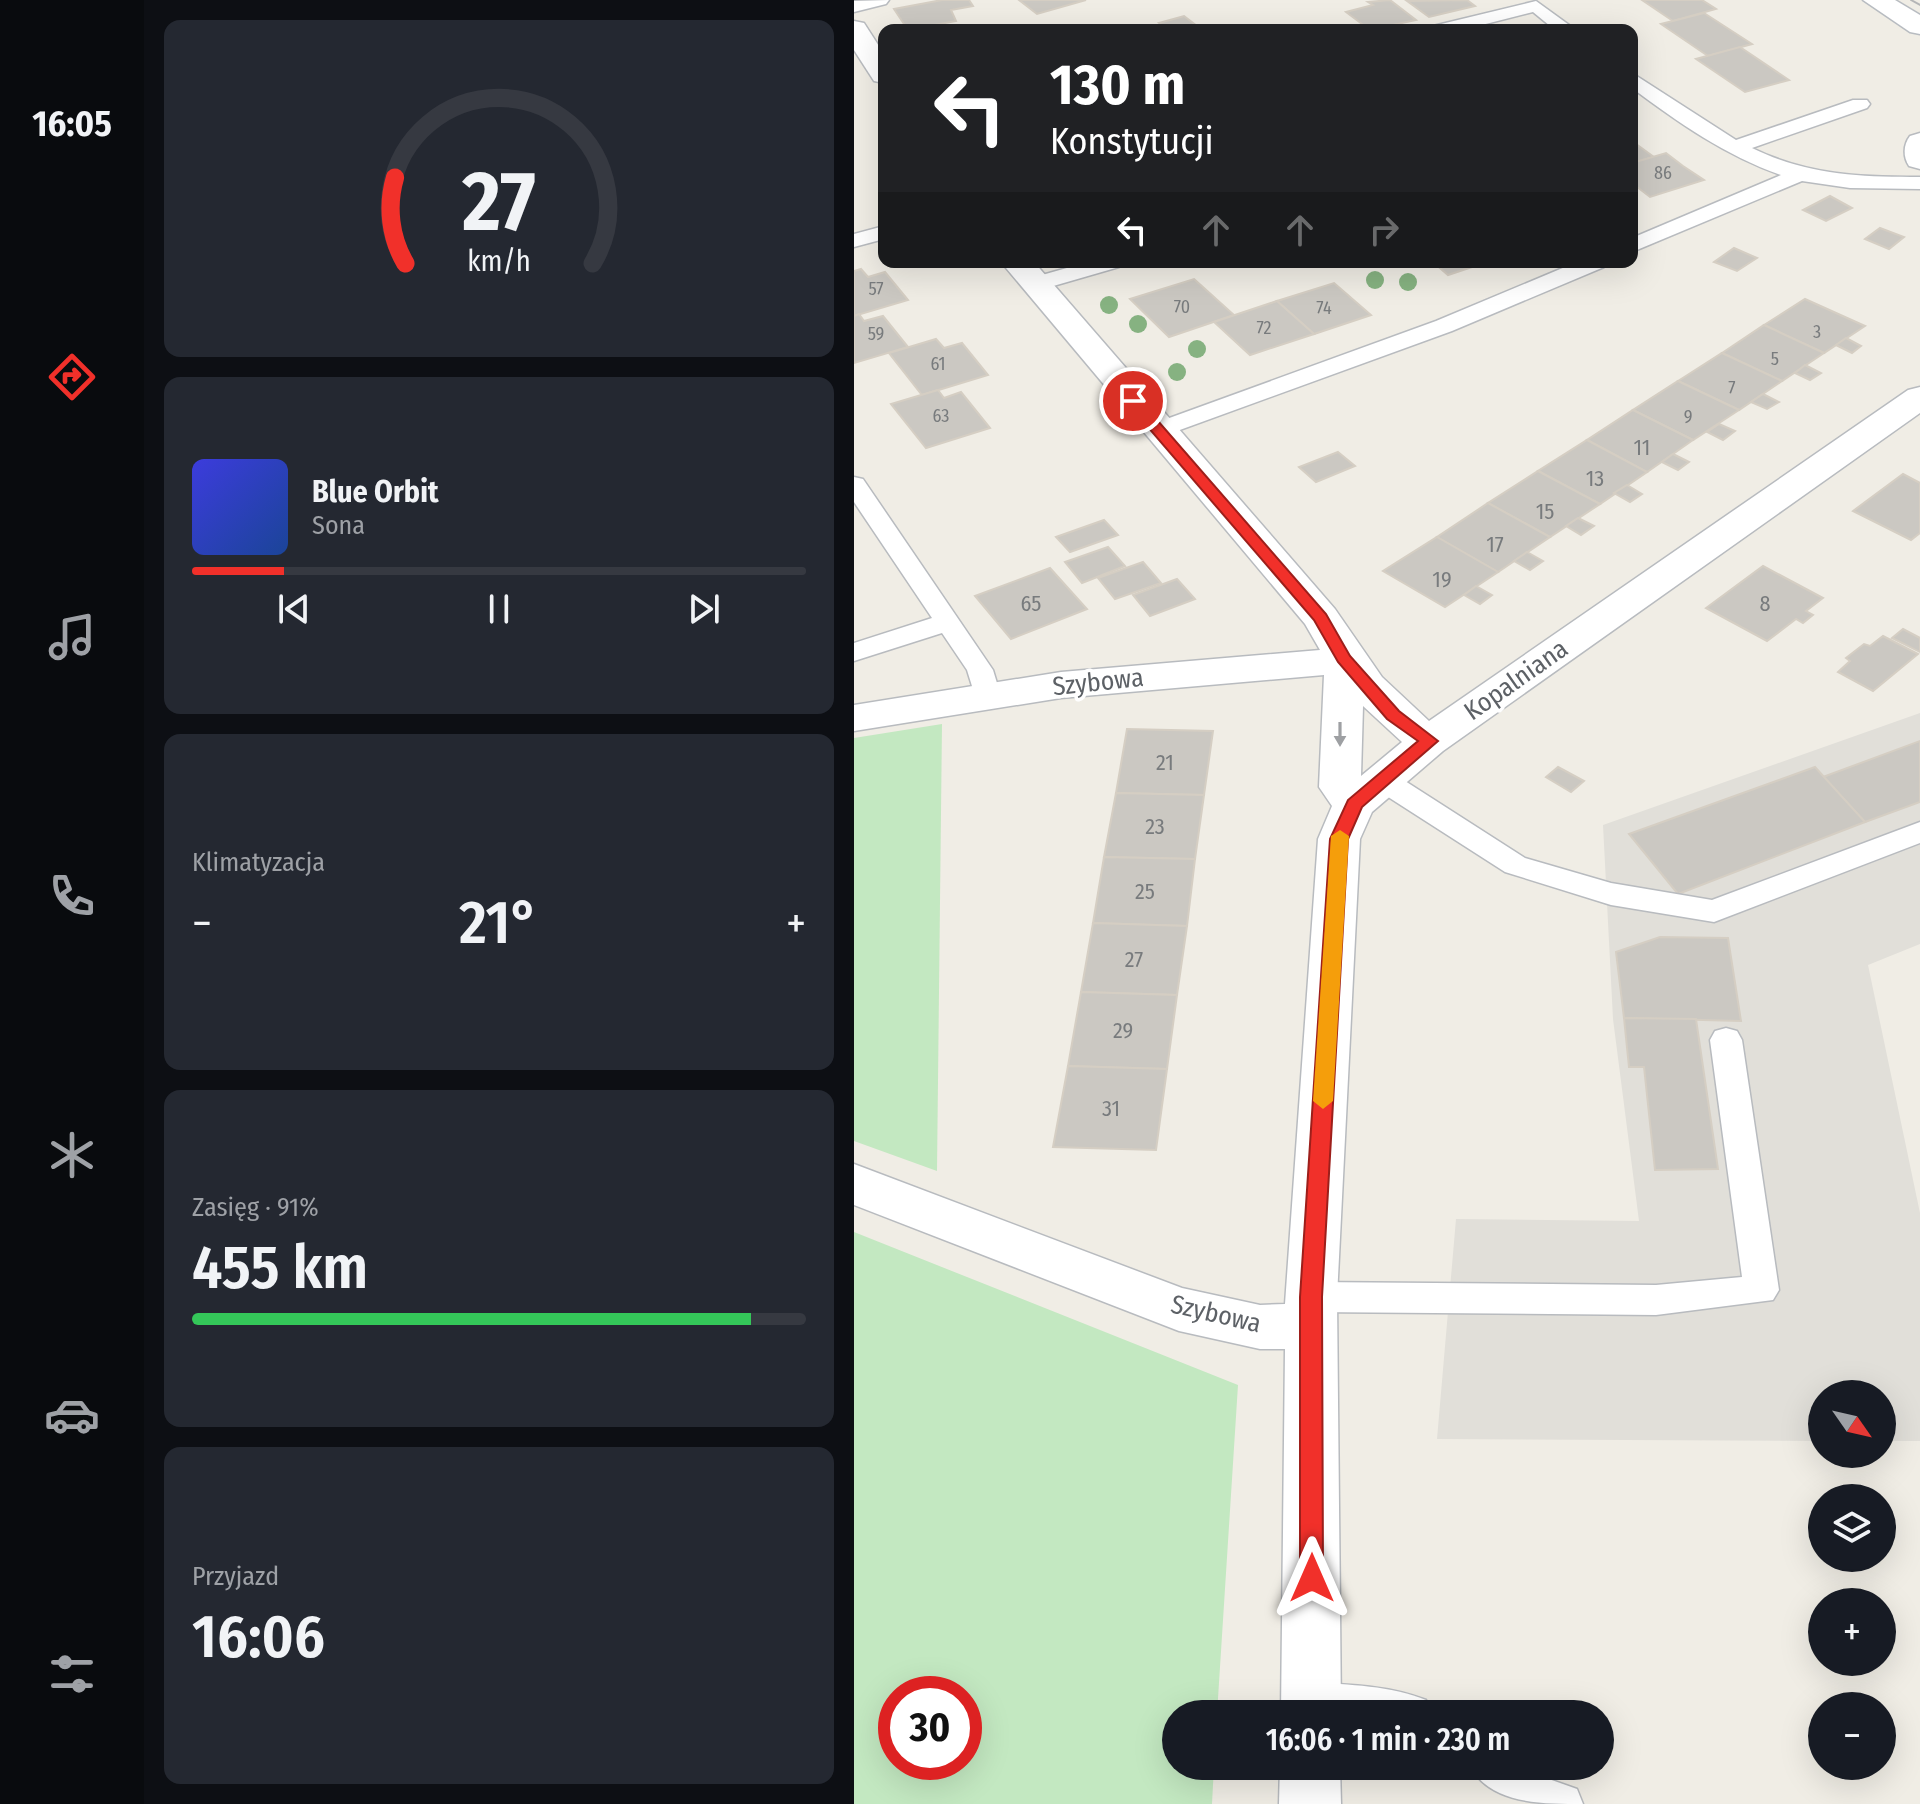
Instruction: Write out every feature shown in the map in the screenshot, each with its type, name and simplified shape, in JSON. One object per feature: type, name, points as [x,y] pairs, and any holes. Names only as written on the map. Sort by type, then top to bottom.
[{"type":"street","points":[[1876,0],[1920,26]]},
{"type":"street","points":[[854,29],[878,66]]},
{"type":"street","points":[[1920,142],[1920,160]]},
{"type":"street","points":[[1027,273],[1321,618],[1344,659],[1393,715],[1429,741]]},
{"type":"street","name":"Kopalniana","points":[[1311,1700],[1311,1312],[1339,839],[1368,791],[1429,741],[1920,397]]},
{"type":"street","points":[[1344,659],[1340,787],[1368,791]]},
{"type":"street","name":"Szybowa","points":[[854,718],[986,693],[1300,666],[1344,659]]},
{"type":"street","name":"Szybowa","points":[[854,1184],[1179,1309],[1260,1327],[1311,1312]]},
{"type":"street","points":[[1310,1780],[1310,1804]]},
{"type":"lane","points":[[854,7],[880,0]]},
{"type":"lane","points":[[1464,24],[1536,6],[1559,24]]},
{"type":"lane","points":[[1638,83],[1733,148],[1800,174],[1842,181],[1920,183]]},
{"type":"lane","points":[[1733,148],[1860,104]]},
{"type":"lane","points":[[1638,243],[1729,195],[1800,174]]},
{"type":"lane","points":[[854,241],[878,234]]},
{"type":"lane","points":[[1027,273],[1065,268]]},
{"type":"lane","points":[[1158,430],[1444,326],[1582,268]]},
{"type":"lane","points":[[854,484],[980,670],[986,693]]},
{"type":"lane","points":[[854,652],[948,622]]},
{"type":"lane","points":[[1368,791],[1515,865],[1611,894],[1714,911],[1920,832]]},
{"type":"lane","points":[[1311,1312],[1656,1300],[1761,1290],[1726,1040]]},
{"type":"lane","points":[[1512,1780],[1535,1795],[1562,1804]]},
{"type":"shaded area","points":[[1920,713],[1920,944],[1868,965],[1920,1213],[1920,1441],[1896,1441],[1896,1380],[1808,1380],[1808,1441],[1437,1439],[1456,1219],[1639,1221],[1613,1019],[1603,825]]},
{"type":"green space","points":[[942,724],[937,1171],[854,1141],[854,738]]},
{"type":"green space","points":[[854,1232],[1238,1385],[1218,1700],[1162,1700],[1162,1780],[1213,1780],[1212,1804],[854,1804]]},
{"type":"building","points":[[942,0],[969,0],[973,6],[951,10],[956,21],[940,24],[904,24],[894,9]]},
{"type":"building","points":[[1019,0],[1086,0],[1037,14]]},
{"type":"building","points":[[1390,0],[1416,20],[1398,24],[1362,24],[1346,12],[1373,5],[1368,2]]},
{"type":"building","points":[[1467,0],[1475,6],[1429,17],[1407,1]]},
{"type":"building","points":[[1642,0],[1702,0],[1716,9],[1673,21]]},
{"type":"building","points":[[1704,13],[1752,44],[1708,56],[1661,24]]},
{"type":"building","points":[[1184,16],[1194,24],[1160,24]]},
{"type":"building","points":[[1740,47],[1789,80],[1745,92],[1696,59]]},
{"type":"building","points":[[1638,145],[1654,157],[1638,161]]},
{"type":"building","points":[[1666,153],[1704,180],[1650,197],[1638,188],[1638,161]]},
{"type":"building","points":[[1830,196],[1852,208],[1826,221],[1803,210]]},
{"type":"building","points":[[1880,228],[1904,237],[1889,249],[1865,239]]},
{"type":"building","points":[[1734,248],[1757,258],[1737,271],[1714,262]]},
{"type":"building","points":[[1440,268],[1469,268],[1448,275]]},
{"type":"building","points":[[861,269],[868,277],[885,272],[908,300],[854,316],[854,271]]},
{"type":"building","points":[[1194,279],[1234,315],[1169,337],[1130,299]]},
{"type":"building","points":[[1334,283],[1371,315],[1314,334],[1277,301]]},
{"type":"building","points":[[1805,299],[1865,326],[1824,353],[1764,325]]},
{"type":"building","points":[[1277,301],[1314,334],[1250,355],[1214,322]]},
{"type":"building","points":[[859,314],[864,321],[883,316],[908,347],[854,363],[854,316]]},
{"type":"building","points":[[1764,325],[1824,353],[1782,381],[1722,353]]},
{"type":"building","points":[[1846,338],[1861,346],[1852,353],[1836,345]]},
{"type":"building","points":[[936,339],[944,348],[962,343],[988,375],[922,395],[889,353]]},
{"type":"building","points":[[1722,353],[1782,381],[1739,410],[1678,381]]},
{"type":"building","points":[[1805,365],[1821,373],[1810,380],[1795,373]]},
{"type":"building","points":[[1678,381],[1739,410],[1693,440],[1633,410]]},
{"type":"building","points":[[938,390],[944,398],[961,392],[990,428],[926,448],[891,404]]},
{"type":"building","points":[[1763,394],[1779,402],[1767,409],[1751,402]]},
{"type":"building","points":[[1633,410],[1693,440],[1647,472],[1587,440]]},
{"type":"building","points":[[1719,424],[1735,431],[1723,440],[1707,432]]},
{"type":"building","points":[[1587,440],[1647,472],[1600,504],[1538,471]]},
{"type":"building","points":[[1338,452],[1355,466],[1316,482],[1299,467]]},
{"type":"building","points":[[1673,454],[1689,462],[1678,470],[1662,462]]},
{"type":"building","points":[[1538,471],[1600,504],[1550,537],[1488,503]]},
{"type":"building","points":[[1903,474],[1920,483],[1920,533],[1911,540],[1853,511]]},
{"type":"building","points":[[1627,485],[1642,494],[1630,502],[1614,493]]},
{"type":"building","points":[[1488,503],[1550,537],[1498,572],[1437,537]]},
{"type":"building","points":[[1578,518],[1594,526],[1581,535],[1566,526]]},
{"type":"building","points":[[1104,520],[1118,535],[1070,552],[1056,537]]},
{"type":"building","points":[[1437,537],[1498,572],[1445,607],[1383,571]]},
{"type":"building","points":[[1108,547],[1125,566],[1082,583],[1065,562]]},
{"type":"building","points":[[1527,552],[1543,561],[1530,570],[1514,561]]},
{"type":"building","points":[[1143,562],[1161,583],[1115,599],[1098,578]]},
{"type":"building","points":[[1763,566],[1823,598],[1806,611],[1813,615],[1803,623],[1796,619],[1767,641],[1706,608]]},
{"type":"building","points":[[1050,568],[1087,609],[1011,639],[975,596]]},
{"type":"building","points":[[1177,579],[1195,599],[1150,616],[1133,595]]},
{"type":"building","points":[[1476,586],[1492,595],[1480,604],[1464,595]]},
{"type":"building","points":[[1903,629],[1920,638],[1920,652],[1892,638]]},
{"type":"building","points":[[1883,636],[1918,654],[1873,691],[1838,672],[1850,661],[1846,658],[1864,644],[1870,646]]},
{"type":"building","points":[[1127,729],[1213,731],[1204,795],[1116,793]]},
{"type":"building","points":[[1920,741],[1920,802],[1865,822],[1823,777]]},
{"type":"building","points":[[1558,767],[1584,781],[1571,792],[1546,777]]},
{"type":"building","points":[[1815,767],[1865,822],[1678,894],[1629,834]]},
{"type":"building","points":[[1116,793],[1204,795],[1195,859],[1104,857]]},
{"type":"building","points":[[1104,857],[1195,859],[1187,926],[1093,923]]},
{"type":"building","points":[[1093,923],[1187,926],[1177,995],[1081,992]]},
{"type":"building","points":[[1660,937],[1728,938],[1741,1021],[1624,1018],[1616,952]]},
{"type":"building","points":[[1081,992],[1177,995],[1167,1069],[1068,1066]]},
{"type":"building","points":[[1624,1018],[1696,1019],[1718,1169],[1655,1170],[1644,1067],[1629,1067]]},
{"type":"building","points":[[1068,1066],[1167,1069],[1156,1150],[1053,1147]]},
{"type":"tram line","points":[[1911,0],[1920,5]]},
{"type":"slow traffic","points":[[1323,1101],[1340,836]]},
{"type":"route","points":[[1133,401],[1321,618],[1344,659],[1393,715],[1429,741],[1354,804],[1339,839],[1311,1297],[1312,1578]]}]
